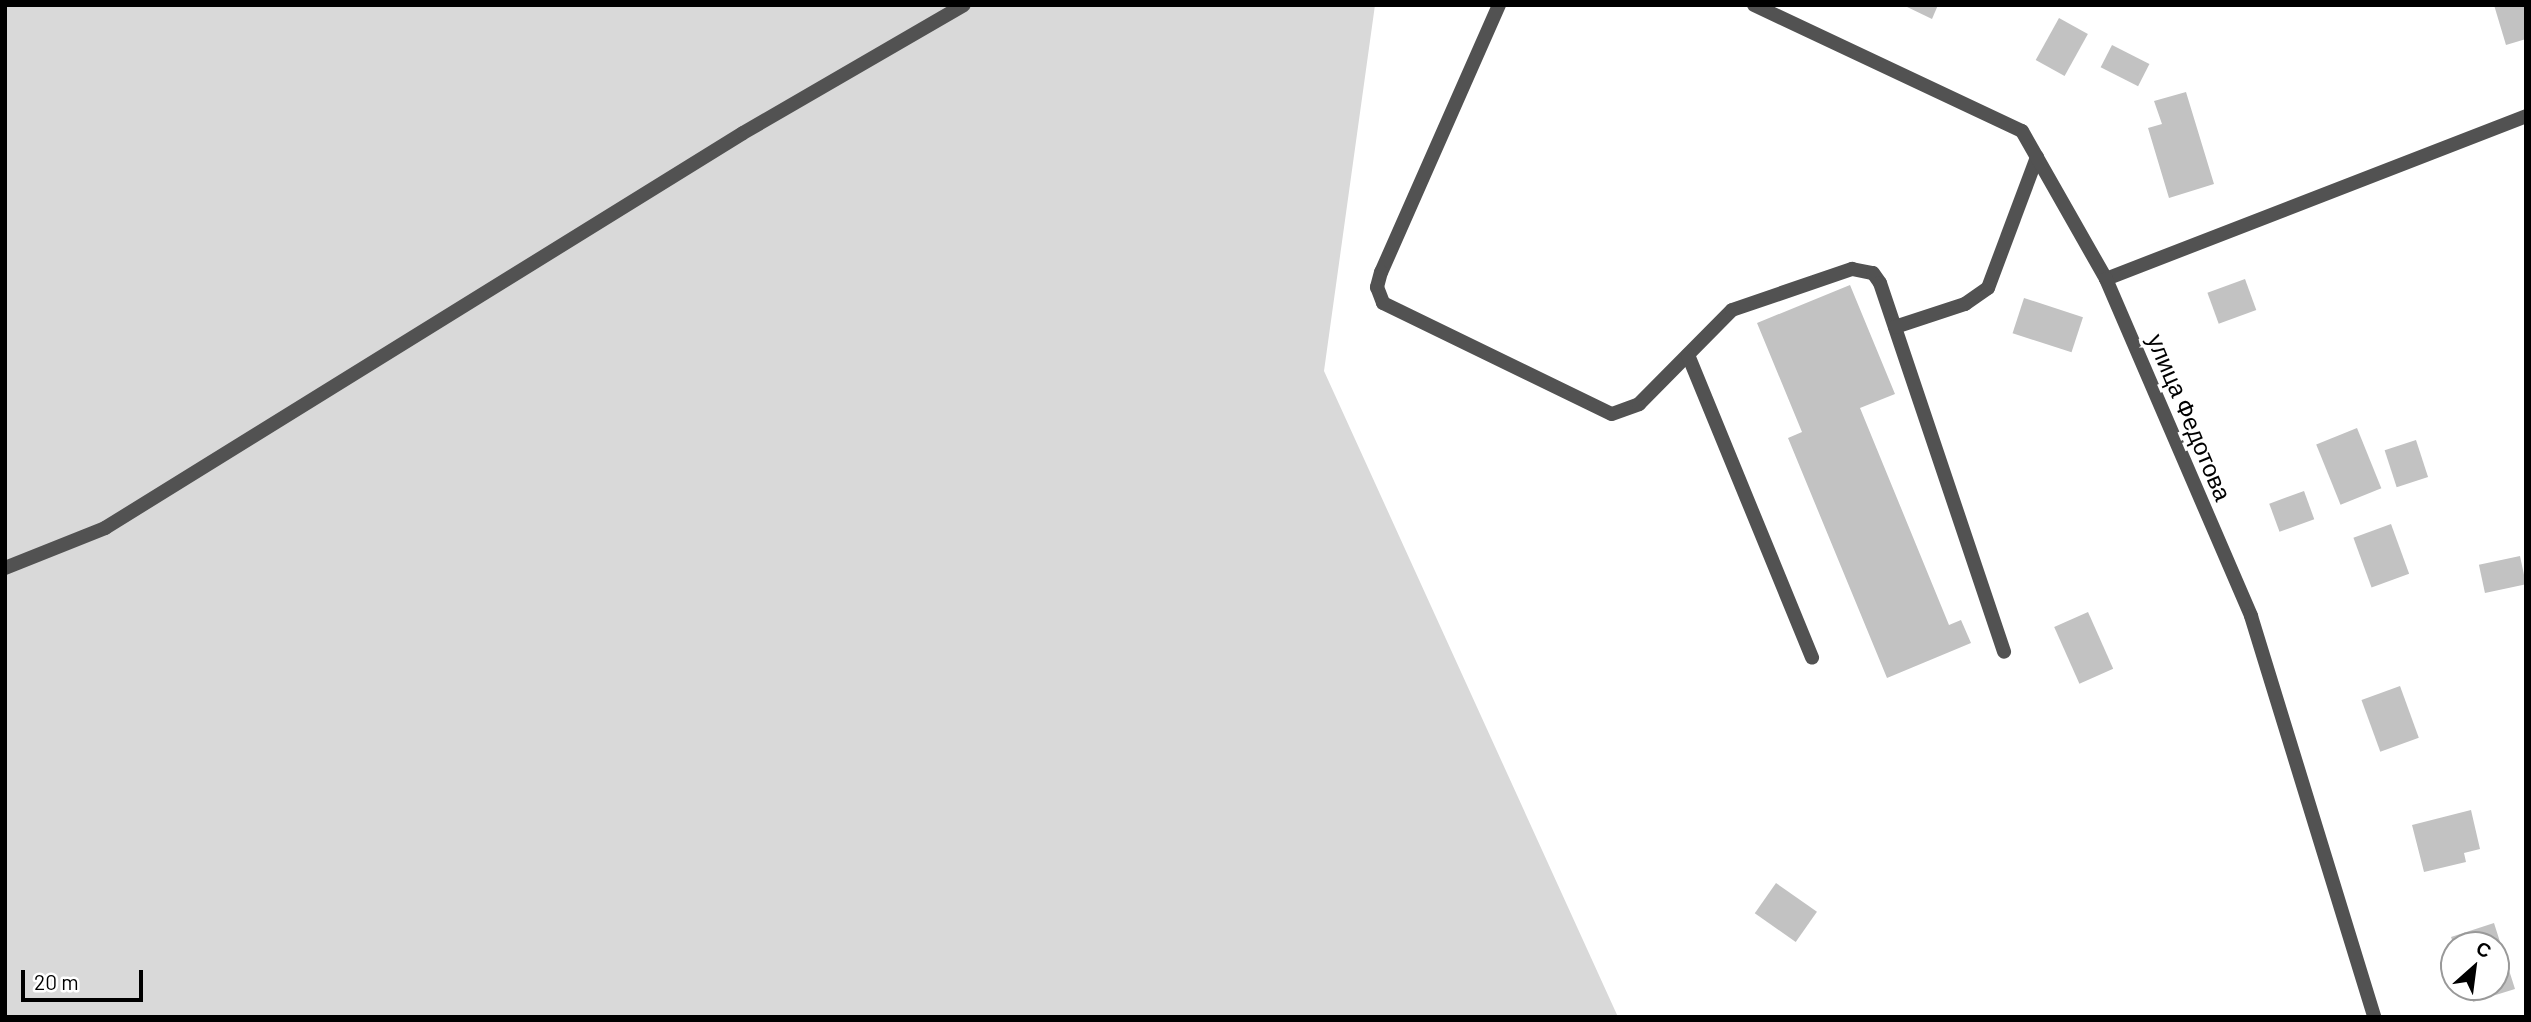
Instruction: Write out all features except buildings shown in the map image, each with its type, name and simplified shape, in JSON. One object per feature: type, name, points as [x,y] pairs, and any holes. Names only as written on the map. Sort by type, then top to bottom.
[{"type":"street","points":[[5,568],[106,528],[743,133],[964,5]]},
{"type":"street","points":[[1499,5],[1381,272],[1377,287],[1383,303],[1612,414],[1639,404],[1732,310],[1852,269],[1865,269],[1880,283],[2004,652]]},
{"type":"street","name":"улица Федотова","points":[[1754,5],[2022,131],[2106,279],[2251,616],[2374,1017]]},
{"type":"street","points":[[2106,279],[2526,116]]},
{"type":"street","points":[[1895,327],[1965,304],[1988,288],[2037,157]]},
{"type":"street","points":[[1688,355],[1812,658]]},
{"type":"shaded area","points":[[5,5],[1375,5],[1324,371],[1618,1017],[5,1017]]}]
